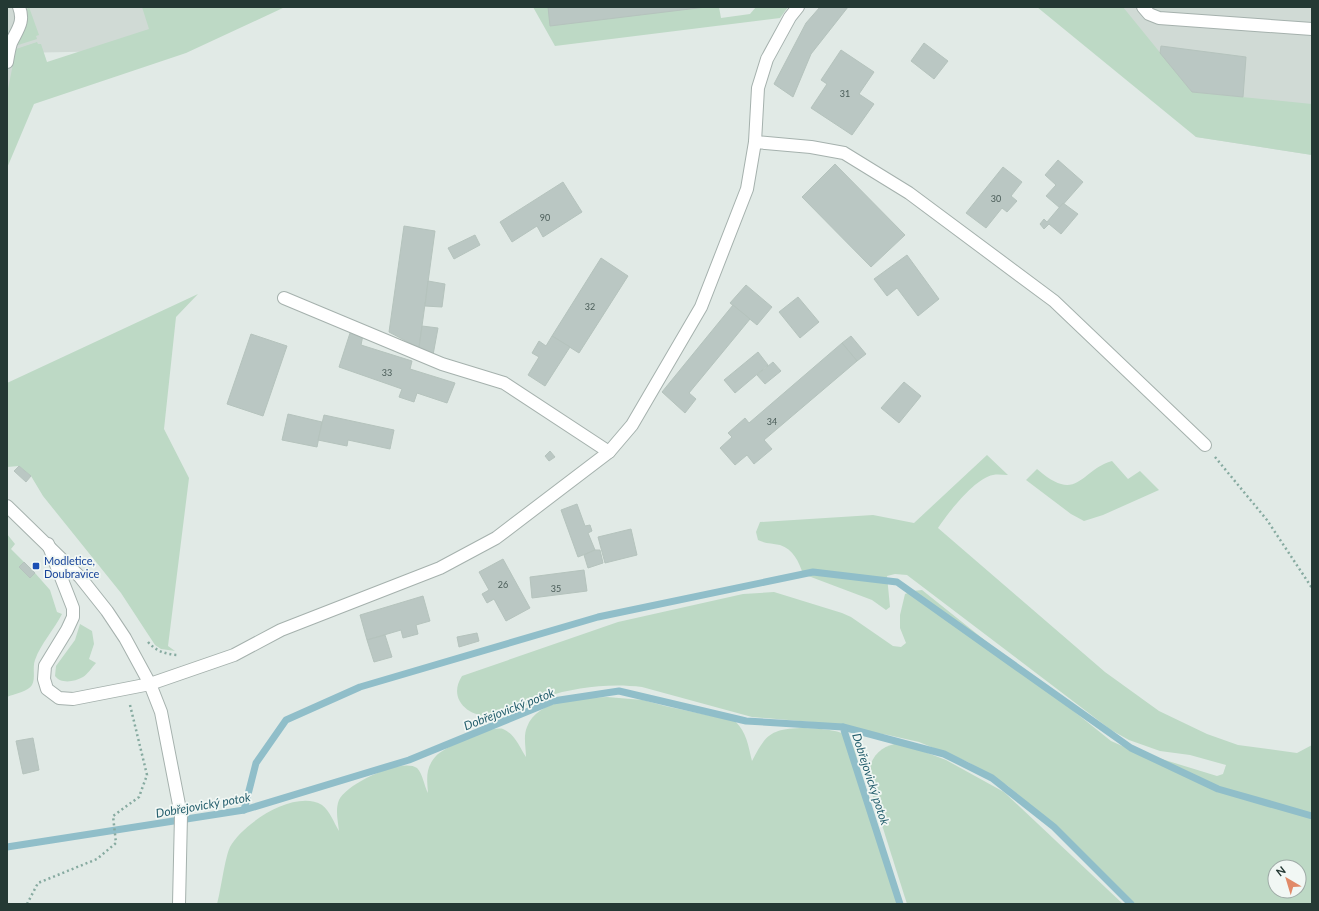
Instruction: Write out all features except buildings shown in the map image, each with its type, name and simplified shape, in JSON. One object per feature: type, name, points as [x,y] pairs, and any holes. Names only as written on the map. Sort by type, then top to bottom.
[{"type":"street","points":[[7,62],[11,44],[21,25],[22,15],[19,7]]},
{"type":"street","points":[[48,544],[73,608],[72,617],[67,630],[44,666],[44,679],[47,689],[58,698],[72,699],[150,684],[234,655],[281,630],[440,568],[496,538],[609,452],[632,425],[701,307],[747,189],[755,142],[758,88],[767,59],[790,17],[798,7]]},
{"type":"street","points":[[1143,7],[1149,14],[1158,18],[1312,29]]},
{"type":"street","points":[[755,142],[812,147],[844,153],[910,193],[1054,301],[1205,445]]},
{"type":"street","points":[[284,298],[442,364],[504,383],[609,452]]},
{"type":"street","points":[[7,506],[48,544],[80,577],[107,611],[125,638],[150,684],[161,712],[181,815],[179,904]]},
{"type":"path","points":[[1205,445],[1267,520],[1312,588]]},
{"type":"path","points":[[146,637],[153,648],[160,652],[182,656]]},
{"type":"path","points":[[27,904],[38,883],[96,859],[116,843],[113,816],[139,797],[147,775],[126,689]]},
{"type":"shaded area","points":[[7,7],[161,7],[168,50],[18,53],[7,110]]},
{"type":"shaded area","points":[[1106,7],[1312,7],[1312,155],[1196,137]]},
{"type":"green space","points":[[29,7],[39,35],[36,36],[37,39],[18,45],[27,23],[27,9]]},
{"type":"green space","points":[[142,7],[285,7],[186,53],[34,104],[7,168],[7,94],[16,49],[37,42],[38,44],[41,44],[47,62],[149,29]]},
{"type":"green space","points":[[533,7],[719,7],[721,18],[750,14],[756,7],[788,7],[780,18],[555,46]]},
{"type":"green space","points":[[1037,7],[1123,7],[1192,92],[1312,104],[1312,155],[1196,137]]},
{"type":"green space","points":[[198,294],[176,317],[164,429],[189,478],[168,646],[175,651],[161,649],[155,645],[121,593],[43,496],[31,476],[19,466],[7,467],[7,383]]},
{"type":"green space","points":[[987,455],[1008,475],[993,475],[978,482],[955,505],[938,528],[1105,672],[1159,711],[1207,734],[1238,745],[1297,753],[1312,745],[1312,904],[1133,904],[1041,814],[1008,786],[968,762],[919,742],[812,722],[752,717],[642,687],[618,685],[581,688],[545,697],[503,715],[497,716],[479,715],[471,712],[459,701],[457,693],[458,685],[462,676],[618,622],[743,594],[774,592],[842,613],[851,617],[893,646],[901,647],[906,643],[900,628],[900,615],[905,594],[922,590],[1111,741],[1129,749],[1217,776],[1223,774],[1226,765],[1190,755],[1160,751],[1129,740],[1111,730],[907,575],[895,574],[887,576],[890,607],[886,610],[872,600],[803,574],[800,565],[789,550],[780,545],[758,540],[756,532],[760,522],[873,515],[914,523]]},
{"type":"green space","points":[[1112,461],[1128,479],[1140,471],[1159,490],[1103,515],[1084,521],[1071,514],[1026,480],[1037,469],[1051,479],[1062,484],[1070,485],[1078,482],[1101,465]]},
{"type":"green space","points":[[7,534],[15,544],[11,549],[24,562],[19,567],[30,578],[35,573],[50,590],[57,612],[62,614],[44,642],[34,663],[34,679],[32,685],[25,691],[7,697]]},
{"type":"green space","points":[[80,624],[92,631],[94,644],[89,659],[96,663],[83,677],[76,680],[64,681],[58,679],[55,676],[56,666],[75,640]]},
{"type":"green space","points":[[607,697],[643,700],[735,721],[745,735],[752,761],[765,740],[775,732],[782,730],[800,728],[832,730],[847,736],[856,754],[901,904],[217,904],[226,858],[230,847],[246,828],[271,811],[298,801],[311,801],[322,805],[325,808],[339,831],[337,812],[339,800],[352,787],[375,774],[399,766],[410,766],[417,768],[428,793],[428,769],[432,760],[448,747],[479,733],[489,730],[503,729],[511,734],[526,757],[525,738],[527,727],[532,718],[540,711],[550,705],[561,702],[585,698]]},
{"type":"green space","points":[[901,743],[946,760],[1004,792],[1123,904],[907,904],[868,781],[870,766],[876,754],[893,744]]},
{"type":"waterway","points":[[244,810],[256,763],[286,720],[360,687],[598,617],[813,572],[897,582],[1131,748],[1218,789],[1312,816]]},
{"type":"waterway","name":"Dobřejovický potok","points":[[7,847],[244,810],[409,760],[553,701],[619,691],[746,721],[843,727],[900,904]]},
{"type":"waterway","points":[[843,727],[944,754],[992,778],[1054,827],[1131,904]]},
{"type":"place","name":"Modletice, Doubravice","points":[[36,566]]}]
